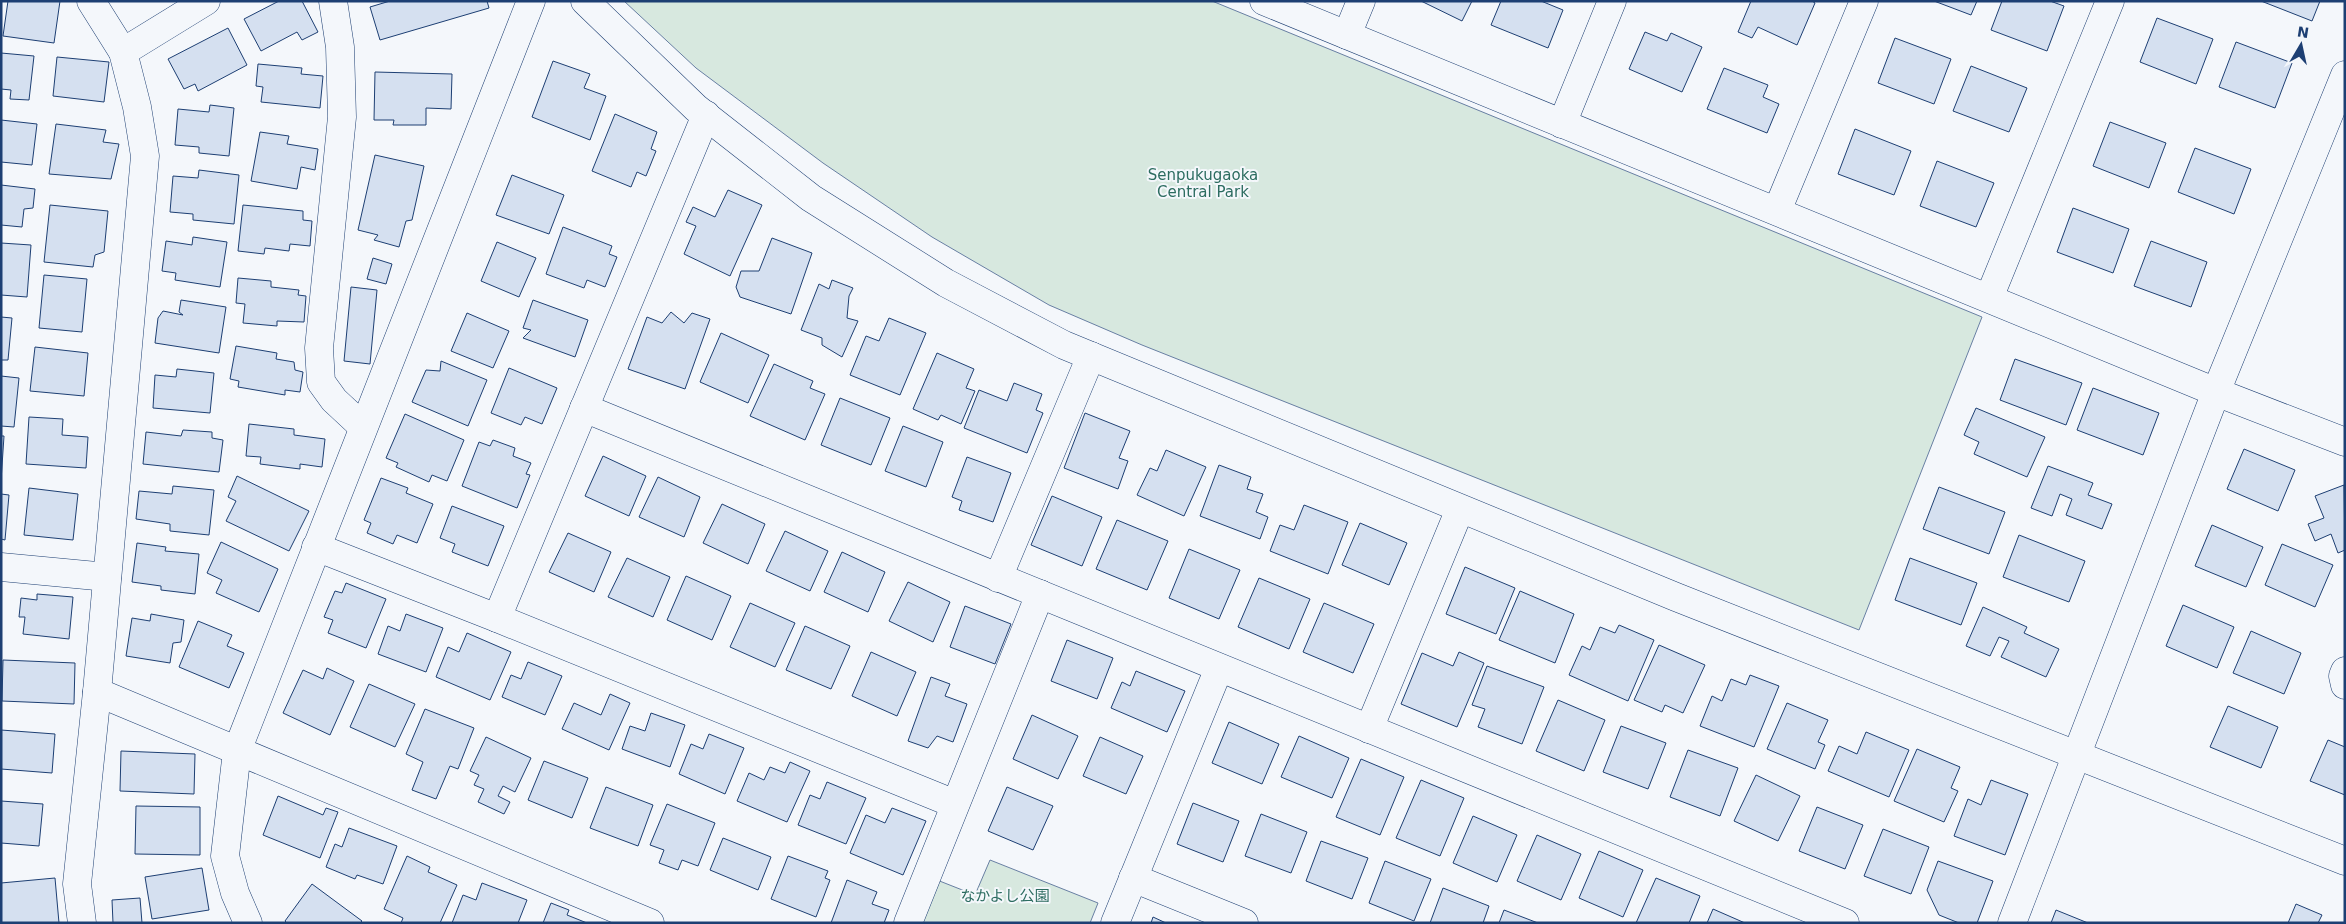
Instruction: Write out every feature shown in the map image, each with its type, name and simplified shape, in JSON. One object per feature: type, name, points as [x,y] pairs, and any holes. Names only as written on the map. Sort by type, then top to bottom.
[{"type":"street","points":[[82,923],[77,884],[97,692],[145,156],[138,107],[123,52],[92,1]]},
{"type":"street","points":[[123,52],[206,1]]},
{"type":"street","points":[[333,1],[340,47],[342,117],[319,348],[321,382],[334,400],[363,427]]},
{"type":"street","points":[[248,923],[235,893],[225,856],[236,751],[531,1]]},
{"type":"street","points":[[585,1],[706,115],[811,198],[946,283],[1064,345],[1676,597],[2345,861]]},
{"type":"street","points":[[1264,1],[2216,392],[2345,442]]},
{"type":"street","points":[[1347,35],[1361,1]]},
{"type":"street","points":[[1562,124],[1612,1]]},
{"type":"street","points":[[1777,211],[1864,1]]},
{"type":"street","points":[[1988,298],[2110,1]]},
{"type":"street","points":[[2012,923],[2216,392],[2345,75]]},
{"type":"street","points":[[498,618],[706,115]]},
{"type":"street","points":[[998,578],[1091,356]]},
{"type":"street","points":[[584,408],[1845,923]]},
{"type":"street","points":[[1369,729],[1460,508]]},
{"type":"street","points":[[316,547],[498,618],[955,804]]},
{"type":"street","points":[[1,568],[107,577]]},
{"type":"street","points":[[908,923],[1040,594]]},
{"type":"street","points":[[1114,923],[1219,668]]},
{"type":"street","points":[[2345,671],[2343,676],[2345,685]]},
{"type":"street","points":[[97,692],[650,923]]},
{"type":"street","points":[[1133,878],[1244,923]]},
{"type":"green space","name":"Senpukugaoka Central Park","points":[[624,1],[1212,1],[1982,317],[1859,630],[1142,345],[1049,305],[932,237],[823,163],[696,68]]},
{"type":"green space","name":"なかよし公園","points":[[990,860],[1098,903],[1090,923],[920,923],[937,880],[975,895]]},
{"type":"building","points":[[8,1],[60,1],[54,43],[3,36]]},
{"type":"building","points":[[279,1],[302,1],[318,32],[302,40],[297,32],[261,51],[244,19]]},
{"type":"building","points":[[390,1],[487,1],[489,8],[380,40],[370,7]]},
{"type":"building","points":[[1421,1],[1472,1],[1462,21]]},
{"type":"building","points":[[1501,1],[1541,1],[1563,10],[1548,48],[1491,25]]},
{"type":"building","points":[[1751,1],[1812,1],[1815,3],[1797,45],[1758,27],[1752,38],[1738,32]]},
{"type":"building","points":[[1934,1],[1977,1],[1971,15]]},
{"type":"building","points":[[2002,1],[2050,1],[2064,6],[2047,51],[1991,30]]},
{"type":"building","points":[[2261,1],[2320,1],[2312,21]]},
{"type":"building","points":[[2157,18],[2213,39],[2196,84],[2140,62]]},
{"type":"building","points":[[228,28],[247,65],[198,91],[195,84],[184,89],[168,59]]},
{"type":"building","points":[[1645,32],[1667,41],[1671,33],[1702,47],[1682,92],[1629,69]]},
{"type":"building","points":[[1895,38],[1951,59],[1934,104],[1878,83]]},
{"type":"building","points":[[2236,42],[2292,63],[2275,108],[2219,87]]},
{"type":"building","points":[[1,53],[34,56],[29,100],[10,99],[11,90],[1,89]]},
{"type":"building","points":[[57,57],[109,62],[104,102],[53,96]]},
{"type":"building","points":[[553,61],[590,74],[584,88],[606,96],[590,140],[532,117]]},
{"type":"building","points":[[258,64],[302,68],[301,74],[323,76],[320,108],[261,102],[263,87],[256,86]]},
{"type":"building","points":[[1971,66],[2027,88],[2009,132],[1953,111]]},
{"type":"building","points":[[1724,68],[1768,85],[1763,97],[1779,104],[1767,133],[1707,109]]},
{"type":"building","points":[[375,72],[452,74],[451,109],[426,108],[426,125],[393,125],[394,120],[374,120]]},
{"type":"building","points":[[210,105],[234,108],[229,156],[199,153],[199,147],[175,145],[178,109],[209,112]]},
{"type":"building","points":[[615,114],[657,132],[651,149],[656,151],[646,176],[637,172],[631,187],[592,171]]},
{"type":"building","points":[[1,120],[37,124],[32,165],[1,162]]},
{"type":"building","points":[[2110,122],[2166,143],[2149,188],[2093,166]]},
{"type":"building","points":[[56,124],[106,130],[103,142],[119,144],[111,179],[49,174]]},
{"type":"building","points":[[1855,129],[1911,151],[1894,195],[1838,174]]},
{"type":"building","points":[[260,132],[289,136],[287,144],[318,149],[315,170],[301,167],[297,189],[251,181]]},
{"type":"building","points":[[2195,148],[2251,169],[2234,214],[2178,192]]},
{"type":"building","points":[[375,155],[424,166],[412,220],[406,221],[399,247],[374,240],[378,235],[358,230]]},
{"type":"building","points":[[1937,161],[1994,183],[1976,227],[1920,206]]},
{"type":"building","points":[[199,170],[239,175],[234,224],[193,220],[193,214],[170,212],[173,176],[198,178]]},
{"type":"building","points":[[512,175],[564,195],[549,234],[496,215]]},
{"type":"building","points":[[1,185],[35,189],[33,208],[24,209],[22,227],[1,225]]},
{"type":"building","points":[[728,190],[762,205],[730,276],[684,254],[696,226],[686,222],[693,207],[715,217]]},
{"type":"building","points":[[50,205],[108,211],[104,252],[95,255],[93,267],[44,262]]},
{"type":"building","points":[[243,205],[303,211],[303,220],[312,221],[310,246],[290,244],[289,251],[265,248],[264,254],[238,251]]},
{"type":"building","points":[[2073,208],[2129,229],[2113,273],[2057,252]]},
{"type":"building","points":[[563,227],[612,246],[609,254],[617,257],[605,287],[587,280],[584,288],[546,274]]},
{"type":"building","points":[[193,237],[227,242],[220,287],[175,280],[176,273],[162,271],[166,241],[192,245]]},
{"type":"building","points":[[772,238],[812,253],[791,314],[740,297],[736,287],[741,271],[759,271]]},
{"type":"building","points":[[2151,241],[2207,262],[2191,307],[2134,286]]},
{"type":"building","points":[[497,242],[536,258],[519,297],[481,281]]},
{"type":"building","points":[[1,243],[31,245],[27,297],[1,295]]},
{"type":"building","points":[[373,258],[392,264],[386,284],[367,279]]},
{"type":"building","points":[[44,275],[87,279],[82,332],[39,328]]},
{"type":"building","points":[[238,278],[271,281],[271,287],[299,290],[298,295],[306,296],[304,322],[277,321],[277,326],[243,323],[245,304],[236,303]]},
{"type":"building","points":[[832,280],[853,288],[849,296],[847,318],[858,321],[842,357],[822,345],[822,338],[801,330],[819,284],[829,289]]},
{"type":"building","points":[[351,287],[377,290],[370,364],[344,361]]},
{"type":"building","points":[[181,300],[226,307],[219,353],[155,343],[158,318],[163,311],[183,315],[179,312]]},
{"type":"building","points":[[533,300],[588,320],[575,357],[523,338],[531,330],[523,328]]},
{"type":"building","points":[[671,312],[684,323],[692,313],[710,319],[685,389],[628,369],[647,317],[662,323]]},
{"type":"building","points":[[467,313],[509,331],[493,368],[451,351]]},
{"type":"building","points":[[1,317],[12,318],[8,360],[1,360]]},
{"type":"building","points":[[889,318],[926,333],[900,395],[850,375],[866,336],[879,341]]},
{"type":"building","points":[[721,333],[769,355],[748,403],[700,382]]},
{"type":"building","points":[[236,346],[277,353],[276,359],[294,362],[295,370],[303,372],[300,392],[285,390],[285,395],[238,387],[239,381],[230,379]]},
{"type":"building","points":[[35,347],[88,353],[84,396],[30,391]]},
{"type":"building","points":[[937,353],[974,369],[966,388],[975,391],[961,424],[941,415],[938,420],[913,409]]},
{"type":"building","points":[[2015,359],[2082,383],[2066,425],[2000,400]]},
{"type":"building","points":[[441,361],[487,380],[468,426],[412,402],[426,370],[440,371]]},
{"type":"building","points":[[774,364],[813,381],[810,388],[825,394],[805,440],[750,416]]},
{"type":"building","points":[[509,368],[557,388],[542,424],[525,417],[521,425],[491,413]]},
{"type":"building","points":[[177,369],[214,373],[210,413],[153,408],[155,375],[176,377]]},
{"type":"building","points":[[1,376],[19,378],[14,427],[1,426]]},
{"type":"building","points":[[1014,383],[1042,394],[1036,410],[1043,413],[1027,453],[964,428],[979,390],[1007,401]]},
{"type":"building","points":[[2093,388],[2159,413],[2143,455],[2077,430]]},
{"type":"building","points":[[840,398],[890,418],[871,465],[821,445]]},
{"type":"building","points":[[1976,408],[2045,437],[2027,477],[1974,454],[1979,442],[1964,435]]},
{"type":"building","points":[[1085,413],[1130,431],[1119,458],[1128,461],[1118,489],[1064,468]]},
{"type":"building","points":[[405,414],[464,440],[447,481],[432,475],[429,482],[396,467],[398,463],[386,458]]},
{"type":"building","points":[[29,417],[63,419],[62,435],[88,437],[86,468],[26,464]]},
{"type":"building","points":[[249,424],[294,429],[294,435],[325,439],[322,467],[300,464],[300,469],[260,464],[261,457],[246,456]]},
{"type":"building","points":[[903,426],[943,442],[926,487],[885,471]]},
{"type":"building","points":[[183,430],[212,432],[212,438],[223,440],[219,472],[143,464],[146,432],[181,436]]},
{"type":"building","points":[[1,436],[4,436],[1,481]]},
{"type":"building","points":[[493,440],[515,448],[513,456],[531,463],[526,474],[530,475],[517,508],[462,486],[479,442],[490,446]]},
{"type":"building","points":[[2244,449],[2295,470],[2278,511],[2227,489]]},
{"type":"building","points":[[1166,450],[1206,467],[1184,516],[1137,495],[1150,468],[1157,471]]},
{"type":"building","points":[[603,456],[646,476],[629,516],[585,496]]},
{"type":"building","points":[[967,457],[1011,473],[993,522],[959,510],[962,501],[952,497]]},
{"type":"building","points":[[1219,465],[1251,477],[1247,489],[1263,494],[1256,512],[1268,517],[1260,539],[1200,516]]},
{"type":"building","points":[[2048,466],[2093,483],[2088,495],[2112,504],[2102,529],[2066,515],[2072,499],[2060,494],[2052,516],[2031,508]]},
{"type":"building","points":[[237,476],[309,511],[289,551],[226,521],[236,501],[228,497]]},
{"type":"building","points":[[658,477],[700,497],[684,537],[639,517]]},
{"type":"building","points":[[381,478],[408,488],[406,493],[433,504],[417,543],[397,535],[393,544],[367,533],[371,523],[364,520]]},
{"type":"building","points":[[2344,485],[2345,550],[2338,553],[2331,534],[2315,541],[2308,524],[2324,518],[2315,496]]},
{"type":"building","points":[[173,486],[214,490],[209,535],[170,531],[170,524],[136,519],[139,491],[172,494]]},
{"type":"building","points":[[1939,487],[2005,512],[1989,554],[1923,529]]},
{"type":"building","points":[[29,488],[78,494],[73,540],[24,535]]},
{"type":"building","points":[[1,494],[9,495],[5,540],[1,539]]},
{"type":"building","points":[[1052,496],[1102,517],[1082,566],[1031,545]]},
{"type":"building","points":[[722,504],[765,524],[748,564],[703,543]]},
{"type":"building","points":[[1304,505],[1348,522],[1328,574],[1270,551],[1280,525],[1294,530]]},
{"type":"building","points":[[452,506],[504,526],[488,566],[452,552],[455,544],[440,538]]},
{"type":"building","points":[[1117,520],[1168,541],[1147,590],[1096,569]]},
{"type":"building","points":[[1360,523],[1407,543],[1389,585],[1342,565]]},
{"type":"building","points":[[2212,525],[2263,547],[2246,587],[2195,566]]},
{"type":"building","points":[[785,531],[828,551],[810,591],[766,571]]},
{"type":"building","points":[[568,533],[611,552],[594,592],[549,572]]},
{"type":"building","points":[[2019,535],[2085,561],[2069,602],[2003,577]]},
{"type":"building","points":[[221,542],[278,569],[259,612],[216,593],[222,580],[207,573]]},
{"type":"building","points":[[137,543],[166,547],[165,551],[199,554],[195,594],[161,590],[161,586],[132,582]]},
{"type":"building","points":[[2282,544],[2333,565],[2315,607],[2265,585]]},
{"type":"building","points":[[1189,549],[1240,570],[1219,619],[1169,598]]},
{"type":"building","points":[[842,552],[885,572],[868,612],[824,592]]},
{"type":"building","points":[[627,558],[670,577],[653,617],[608,597]]},
{"type":"building","points":[[1910,558],[1977,583],[1961,625],[1895,600]]},
{"type":"building","points":[[1465,567],[1515,588],[1496,634],[1446,614]]},
{"type":"building","points":[[686,576],[731,596],[712,640],[667,620]]},
{"type":"building","points":[[1259,578],[1310,599],[1289,649],[1238,627]]},
{"type":"building","points":[[908,582],[950,602],[933,642],[889,621]]},
{"type":"building","points":[[346,583],[386,599],[366,648],[328,633],[333,620],[324,617],[335,591],[342,593]]},
{"type":"building","points":[[1520,591],[1574,614],[1555,663],[1499,640]]},
{"type":"building","points":[[37,594],[73,597],[69,639],[23,634],[25,617],[19,617],[21,598],[37,600]]},
{"type":"building","points":[[750,603],[795,623],[775,667],[730,647]]},
{"type":"building","points":[[1324,603],[1374,624],[1353,673],[1303,652]]},
{"type":"building","points":[[2183,605],[2234,627],[2217,668],[2166,646]]},
{"type":"building","points":[[965,606],[1011,624],[995,664],[950,647]]},
{"type":"building","points":[[1983,607],[2027,627],[2024,633],[2059,649],[2046,677],[2001,657],[2009,641],[1999,637],[1990,656],[1966,646]]},
{"type":"building","points":[[151,614],[184,620],[181,642],[173,643],[170,663],[126,656],[132,618],[150,621]]},
{"type":"building","points":[[406,614],[443,628],[426,672],[378,654],[388,626],[400,631]]},
{"type":"building","points":[[198,621],[232,635],[227,646],[244,653],[229,688],[179,667]]},
{"type":"building","points":[[1619,625],[1654,640],[1628,701],[1569,675],[1582,646],[1590,650],[1600,627],[1615,633]]},
{"type":"building","points":[[805,626],[850,646],[831,689],[786,670]]},
{"type":"building","points":[[2251,631],[2301,653],[2284,694],[2233,673]]},
{"type":"building","points":[[467,633],[511,652],[490,700],[436,677],[448,647],[459,652]]},
{"type":"building","points":[[1067,640],[1113,658],[1097,699],[1051,681]]},
{"type":"building","points":[[1659,645],[1705,665],[1683,713],[1665,705],[1662,712],[1634,700]]},
{"type":"building","points":[[871,652],[916,672],[897,716],[852,696]]},
{"type":"building","points":[[1459,652],[1484,663],[1457,727],[1401,704],[1422,653],[1453,666]]},
{"type":"building","points":[[3,660],[75,663],[74,704],[2,701]]},
{"type":"building","points":[[528,662],[562,676],[545,715],[502,697],[511,675],[521,679]]},
{"type":"building","points":[[1487,666],[1544,687],[1522,744],[1478,727],[1485,709],[1472,705]]},
{"type":"building","points":[[327,668],[354,681],[330,735],[283,713],[303,670],[323,679]]},
{"type":"building","points":[[1136,671],[1185,691],[1167,732],[1111,708],[1122,682],[1130,686]]},
{"type":"building","points":[[1750,675],[1779,686],[1754,747],[1700,726],[1712,696],[1722,701],[1731,679],[1746,685]]},
{"type":"building","points":[[931,677],[950,684],[945,696],[967,704],[953,742],[937,736],[928,748],[908,741]]},
{"type":"building","points":[[369,684],[415,704],[395,747],[350,727]]},
{"type":"building","points":[[610,694],[630,703],[609,750],[562,729],[574,703],[601,715]]},
{"type":"building","points":[[1558,700],[1605,720],[1584,771],[1536,751]]},
{"type":"building","points":[[1787,703],[1828,720],[1818,742],[1825,745],[1815,769],[1767,749]]},
{"type":"building","points":[[2228,706],[2278,727],[2261,768],[2210,747]]},
{"type":"building","points":[[425,709],[474,728],[458,769],[450,766],[436,799],[412,790],[423,762],[406,754]]},
{"type":"building","points":[[651,713],[685,725],[670,767],[622,749],[630,726],[645,731]]},
{"type":"building","points":[[1032,715],[1078,736],[1058,779],[1013,759]]},
{"type":"building","points":[[1229,722],[1279,744],[1262,784],[1212,763]]},
{"type":"building","points":[[1621,726],[1666,743],[1648,789],[1603,772]]},
{"type":"building","points":[[1,730],[55,734],[52,773],[1,769]]},
{"type":"building","points":[[1866,732],[1909,750],[1889,797],[1828,771],[1839,746],[1857,754]]},
{"type":"building","points":[[709,734],[744,748],[725,794],[679,774],[691,744],[703,749]]},
{"type":"building","points":[[1299,736],[1349,758],[1332,798],[1281,777]]},
{"type":"building","points":[[486,737],[531,758],[515,792],[503,786],[498,796],[510,802],[504,814],[478,802],[484,789],[474,785],[479,775],[470,771]]},
{"type":"building","points":[[1100,737],[1143,756],[1126,794],[1083,776]]},
{"type":"building","points":[[2328,740],[2345,747],[2345,795],[2310,781]]},
{"type":"building","points":[[1917,749],[1960,767],[1951,788],[1958,791],[1944,822],[1894,801]]},
{"type":"building","points":[[1688,750],[1738,768],[1720,816],[1670,797]]},
{"type":"building","points":[[121,751],[195,754],[194,794],[120,791]]},
{"type":"building","points":[[1361,759],[1404,777],[1380,835],[1336,817]]},
{"type":"building","points":[[544,761],[588,778],[572,818],[528,800]]},
{"type":"building","points":[[790,762],[810,771],[787,822],[737,801],[749,773],[764,780],[770,767],[785,773]]},
{"type":"building","points":[[1756,775],[1800,796],[1778,841],[1734,821]]},
{"type":"building","points":[[1421,780],[1464,798],[1440,856],[1396,838]]},
{"type":"building","points":[[1991,780],[2028,794],[2005,855],[1954,836],[1968,799],[1981,805]]},
{"type":"building","points":[[827,782],[866,798],[846,844],[798,825],[810,795],[820,799]]},
{"type":"building","points":[[606,787],[653,805],[638,846],[590,828]]},
{"type":"building","points":[[1007,787],[1053,806],[1033,850],[988,831]]},
{"type":"building","points":[[278,796],[323,815],[326,808],[338,812],[320,858],[263,835]]},
{"type":"building","points":[[1,801],[43,804],[39,846],[1,843]]},
{"type":"building","points":[[1193,803],[1239,821],[1223,862],[1177,844]]},
{"type":"building","points":[[667,804],[715,823],[698,866],[682,860],[678,870],[659,863],[664,850],[650,845]]},
{"type":"building","points":[[136,806],[200,807],[200,855],[135,854]]},
{"type":"building","points":[[1817,807],[1863,825],[1845,869],[1799,851]]},
{"type":"building","points":[[892,808],[926,821],[903,875],[850,853],[866,815],[885,823]]},
{"type":"building","points":[[1261,814],[1307,832],[1291,873],[1245,856]]},
{"type":"building","points":[[1473,816],[1517,835],[1497,882],[1453,863]]},
{"type":"building","points":[[349,828],[397,846],[383,884],[357,875],[355,879],[326,867],[335,844],[342,847]]},
{"type":"building","points":[[1883,829],[1929,847],[1911,894],[1864,876]]},
{"type":"building","points":[[1537,835],[1581,854],[1561,900],[1517,881]]},
{"type":"building","points":[[723,838],[771,857],[758,890],[710,870]]},
{"type":"building","points":[[1321,841],[1368,858],[1352,899],[1306,881]]},
{"type":"building","points":[[1599,851],[1643,870],[1623,917],[1579,898]]},
{"type":"building","points":[[407,856],[430,867],[428,872],[457,885],[440,923],[401,923],[403,918],[384,909]]},
{"type":"building","points":[[788,856],[828,871],[825,878],[830,880],[816,917],[771,899]]},
{"type":"building","points":[[1385,861],[1431,879],[1414,921],[1369,903]]},
{"type":"building","points":[[1938,861],[1993,881],[1977,923],[1959,923],[1939,915],[1927,890]]},
{"type":"building","points":[[202,868],[209,910],[152,919],[145,877]]},
{"type":"building","points":[[55,878],[59,923],[1,923],[1,883]]},
{"type":"building","points":[[1656,878],[1700,896],[1689,923],[1636,923]]},
{"type":"building","points":[[847,880],[877,892],[872,904],[889,910],[884,923],[831,923]]},
{"type":"building","points":[[482,883],[527,900],[518,923],[452,923],[463,895],[476,900]]},
{"type":"building","points":[[312,884],[362,921],[360,923],[287,923],[285,921]]},
{"type":"building","points":[[1443,888],[1489,906],[1483,923],[1430,923]]},
{"type":"building","points":[[140,898],[142,923],[113,923],[112,900]]},
{"type":"building","points":[[551,903],[569,910],[567,915],[587,923],[543,923]]},
{"type":"building","points":[[2296,904],[2322,915],[2318,923],[2288,923]]},
{"type":"building","points":[[1713,909],[1745,923],[1707,923]]},
{"type":"building","points":[[1504,910],[1538,923],[1499,923]]},
{"type":"building","points":[[2056,910],[2088,923],[2051,923]]},
{"type":"building","points":[[1153,917],[1166,923],[1151,923]]}]
